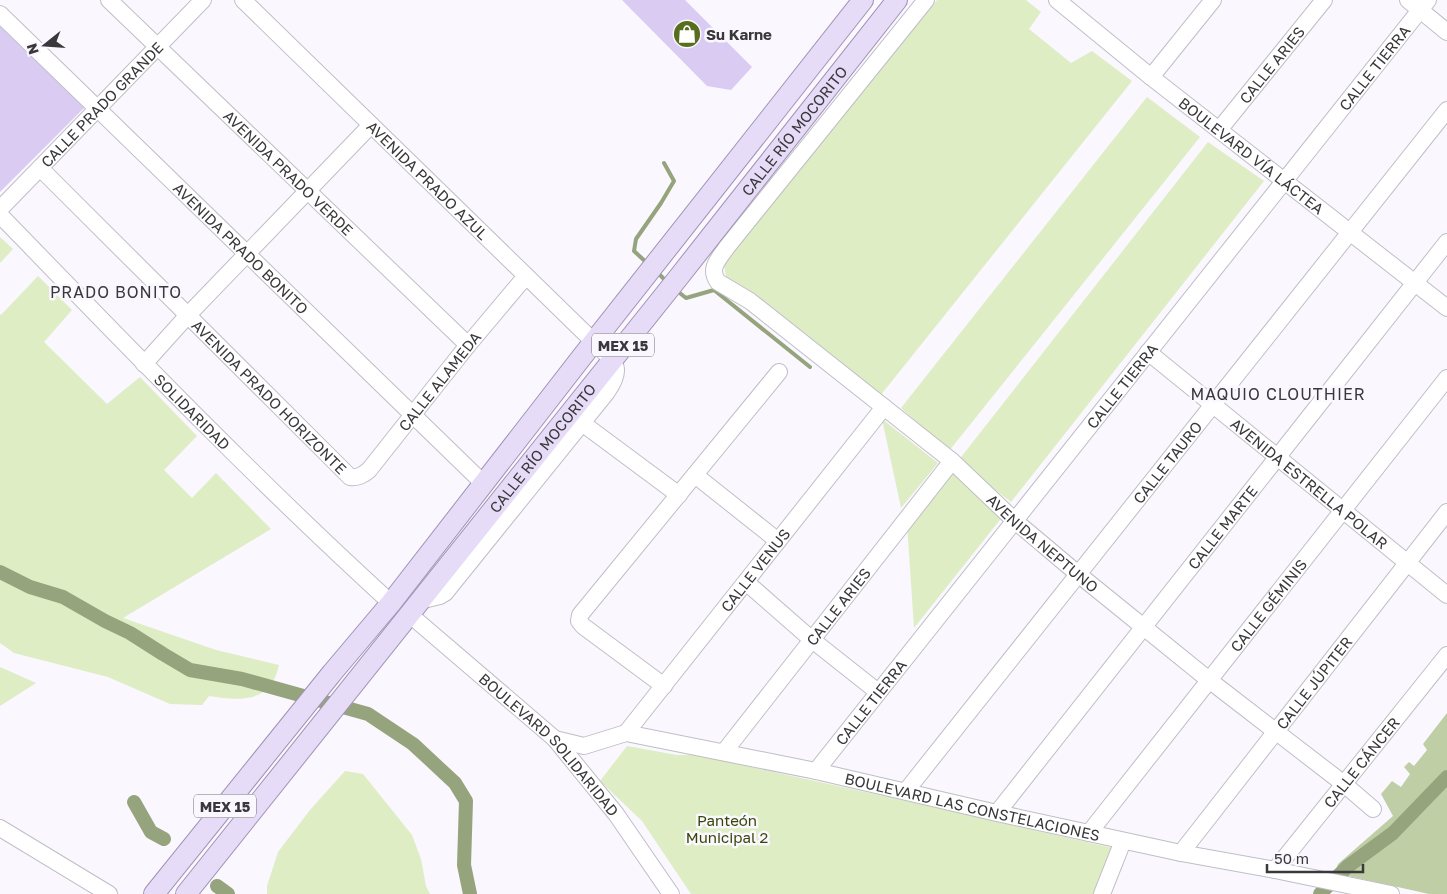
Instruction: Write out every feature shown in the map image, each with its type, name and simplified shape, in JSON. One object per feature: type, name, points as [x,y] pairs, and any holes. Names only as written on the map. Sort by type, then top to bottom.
[{"type":"main road","name":"CALLE RÍO MOCORITO","points":[[154,894],[391,603],[483,483],[863,0]]},
{"type":"main road","name":"CALLE RÍO MOCORITO","points":[[186,894],[897,0]]},
{"type":"street","name":"AVENIDA PRADO VERDE","points":[[109,0],[468,345]]},
{"type":"street","name":"CALLE PRADO GRANDE","points":[[0,209],[203,0]]},
{"type":"street","name":"AVENIDA PRADO AZUL","points":[[244,0],[611,360]]},
{"type":"street","name":"AVENIDA NEPTUNO","points":[[926,0],[728,247],[714,267],[714,276],[718,282],[750,301],[952,461],[1015,520],[1078,574],[1373,809]]},
{"type":"street","name":"BOULEVARD VÍA LÁCTEA","points":[[1056,0],[1151,77],[1447,308]]},
{"type":"street","points":[[1151,77],[1213,0]]},
{"type":"street","name":"CALLE ARIES","points":[[1219,130],[1324,0]]},
{"type":"street","points":[[1419,3],[1447,32]]},
{"type":"street","name":"CALLE TIERRA","points":[[816,770],[1284,181],[1419,3]]},
{"type":"street","name":"AVENIDA PRADO BONITO","points":[[0,14],[483,483]]},
{"type":"street","name":"CALLE TAURO","points":[[906,792],[1447,110]]},
{"type":"street","points":[[144,364],[371,125]]},
{"type":"street","name":"AVENIDA PRADO HORIZONTE","points":[[40,168],[350,476]]},
{"type":"street","name":"SOLIDARIDAD","points":[[0,215],[144,364],[330,547],[391,603]]},
{"type":"street","name":"CALLE MARTE","points":[[997,813],[1447,242]]},
{"type":"street","name":"CALLE ALAMEDA","points":[[350,476],[360,476],[369,470],[468,345],[526,276]]},
{"type":"street","name":"AVENIDA ESTRELLA POLAR","points":[[1148,352],[1447,595]]},
{"type":"street","points":[[414,607],[445,593],[582,424],[616,376],[617,368],[611,360]]},
{"type":"street","points":[[664,686],[583,626],[579,618],[581,613],[779,372]]},
{"type":"street","name":"CALLE GÉMINIS","points":[[1089,833],[1447,378]]},
{"type":"street","name":"CALLE VENUS","points":[[626,733],[884,408]]},
{"type":"street","points":[[582,424],[679,495]]},
{"type":"street","name":"CALLE ARIES","points":[[724,752],[952,461]]},
{"type":"street","points":[[695,476],[778,541]]},
{"type":"street","name":"CALLE JÚPITER","points":[[1181,853],[1447,512]]},
{"type":"street","points":[[746,582],[811,639],[878,692]]},
{"type":"street","name":"BOULEVARD SOLIDARIDAD","points":[[414,607],[555,738],[616,814],[671,894]]},
{"type":"street","name":"CALLE CÁNCER","points":[[1275,870],[1447,655]]},
{"type":"street","name":"BOULEVARD LAS CONSTELACIONES","points":[[555,738],[584,746],[626,733],[816,770],[1123,841],[1391,894]]},
{"type":"street","points":[[0,828],[109,894]]},
{"type":"street","points":[[1102,894],[1123,841]]},
{"type":"green space","points":[[937,0],[1026,0],[1041,12],[1029,29],[1071,63],[1092,51],[1132,81],[880,396],[726,277],[724,264]]},
{"type":"green space","points":[[1147,97],[1200,137],[949,451],[901,408]]},
{"type":"green space","points":[[1208,142],[1264,181],[1011,502],[958,461]]},
{"type":"green space","points":[[0,237],[13,249],[0,263]]},
{"type":"green space","points":[[38,276],[72,310],[44,342],[107,404],[140,377],[197,436],[164,470],[192,498],[216,473],[271,529],[123,618],[216,650],[279,665],[269,687],[262,693],[253,697],[232,699],[209,696],[202,705],[170,704],[108,677],[14,653],[0,643],[0,314]]},
{"type":"green space","points":[[882,419],[938,463],[901,508]]},
{"type":"green space","points":[[949,471],[1003,516],[914,628],[907,524]]},
{"type":"green space","points":[[0,667],[36,683],[0,706]]},
{"type":"green space","points":[[1447,713],[1447,894],[1429,894],[1335,873],[1338,864],[1393,816],[1381,794],[1392,781],[1401,787],[1410,774],[1404,767],[1409,762],[1414,766],[1427,750],[1423,744]]},
{"type":"green space","name":"Panteón Municipal 2","points":[[627,746],[677,755],[696,755],[1113,848],[1094,894],[691,894],[642,821],[600,781]]},
{"type":"green space","points":[[345,771],[363,774],[412,835],[421,859],[426,886],[430,894],[267,894],[267,886],[278,852],[310,810]]},
{"type":"building","name":"Su Karne","points":[[622,0],[685,0],[752,67],[731,90],[707,86]]},
{"type":"building","points":[[0,24],[85,107],[0,192]]},
{"type":"waterway","points":[[647,263],[634,251],[636,239],[674,181],[664,163]]},
{"type":"waterway","points":[[656,271],[667,282]]},
{"type":"waterway","points":[[676,290],[686,298],[714,290],[810,367]]},
{"type":"waterway","points":[[0,572],[30,587],[63,597],[130,633],[190,670],[242,679],[368,714],[413,744],[455,783],[466,801],[464,865],[470,894]]},
{"type":"waterway","points":[[1320,894],[1347,867],[1393,833],[1447,777]]},
{"type":"waterway","points":[[134,802],[151,832],[164,839]]},
{"type":"waterway","points":[[217,886],[228,894]]},
{"type":"place","name":"Su Karne","points":[[687,34]]},
{"type":"district","name":"PRADO BONITO","points":[[116,292]]},
{"type":"district","name":"MAQUIO CLOUTHIER","points":[[1278,394]]}]
